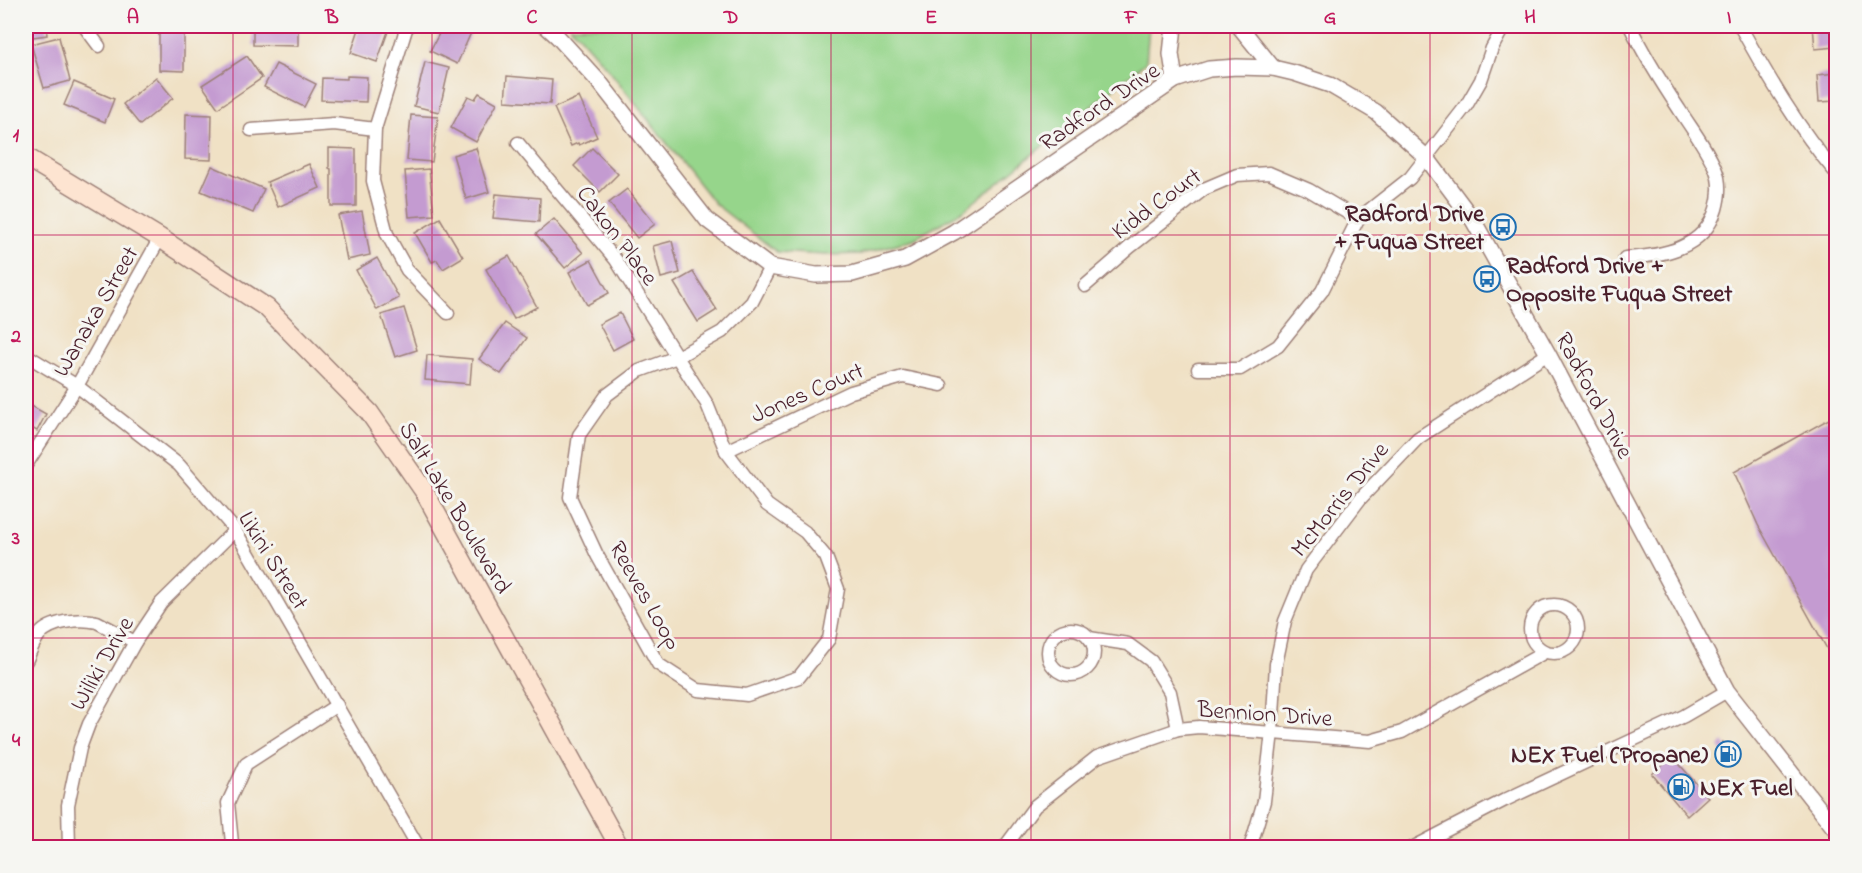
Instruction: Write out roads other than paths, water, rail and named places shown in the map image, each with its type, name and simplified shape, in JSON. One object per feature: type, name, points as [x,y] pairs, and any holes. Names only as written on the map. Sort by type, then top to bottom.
[{"type":"main road","name":"Salt Lake Boulevard","points":[[26,157],[160,238],[267,308],[369,412],[424,491],[620,848]]},
{"type":"street","points":[[84,26],[99,46]]},
{"type":"street","points":[[406,26],[375,129],[373,181],[387,234],[407,270],[448,313]]},
{"type":"street","name":"Radford Drive","points":[[546,26],[601,84],[707,220],[770,267],[816,275],[852,274],[905,259],[954,232],[1174,80],[1209,69],[1273,68],[1330,85],[1376,111],[1426,157],[1467,210],[1548,354],[1727,692],[1836,830]]},
{"type":"street","points":[[1173,26],[1171,54],[1174,80]]},
{"type":"street","points":[[1239,26],[1273,68]]},
{"type":"street","points":[[1198,369],[1240,369],[1278,346],[1322,291],[1358,219],[1410,178],[1466,106],[1481,80],[1492,48],[1504,26]]},
{"type":"street","points":[[1625,258],[1667,253],[1700,236],[1714,213],[1720,189],[1716,170],[1705,149],[1643,52],[1630,26]]},
{"type":"street","points":[[1740,26],[1796,120],[1836,173]]},
{"type":"street","points":[[250,130],[334,124],[375,129]]},
{"type":"street","name":"Cakon Place","points":[[518,143],[616,260],[677,357]]},
{"type":"street","name":"Kidd Court","points":[[1085,286],[1204,189],[1237,175],[1269,173],[1309,190],[1358,219]]},
{"type":"street","name":"Wanaka Street","points":[[26,465],[77,386],[160,238]]},
{"type":"street","name":"Reeves Loop","points":[[677,357],[707,404],[726,451],[767,505],[805,532],[826,557],[838,589],[829,639],[799,677],[747,695],[698,690],[658,664],[597,555],[570,497],[579,435],[607,395],[639,371],[677,357],[722,332],[753,302],[770,267]]},
{"type":"street","name":"McMorris Drive","points":[[1250,848],[1264,801],[1272,732],[1276,663],[1285,621],[1306,570],[1360,499],[1418,438],[1548,354]]},
{"type":"street","name":"Likini Street","points":[[26,355],[77,386],[179,465],[234,530],[419,848]]},
{"type":"street","name":"Jones Court","points":[[726,451],[850,392],[903,377],[941,385]]},
{"type":"street","name":"Wiliki Drive","points":[[69,848],[68,805],[80,747],[89,724],[135,642],[161,603],[234,530]]},
{"type":"street","points":[[1546,606],[1563,607],[1575,617],[1579,632],[1577,639],[1567,651],[1552,654],[1545,652],[1537,648],[1529,633],[1533,616],[1546,606]]},
{"type":"street","points":[[26,661],[39,634],[48,628],[70,622],[97,622],[135,642]]},
{"type":"street","points":[[1089,638],[1128,644],[1150,661],[1170,692],[1178,729]]},
{"type":"street","name":"Bennion Drive","points":[[1004,848],[1035,806],[1097,757],[1178,729],[1199,727],[1370,741],[1402,732],[1545,652]]},
{"type":"street","points":[[1412,848],[1505,800],[1684,716],[1727,692]]},
{"type":"street","points":[[235,848],[232,843],[228,803],[246,764],[336,705]]},
{"type":"place","name":"Radford Drive + Fuqua Street","points":[[1503,227]]},
{"type":"place","name":"Radford Drive + Opposite Fuqua Street","points":[[1487,279]]},
{"type":"place","name":"NEX Fuel (Propane)","points":[[1728,754]]},
{"type":"place","name":"NEX Fuel","points":[[1681,787]]}]
